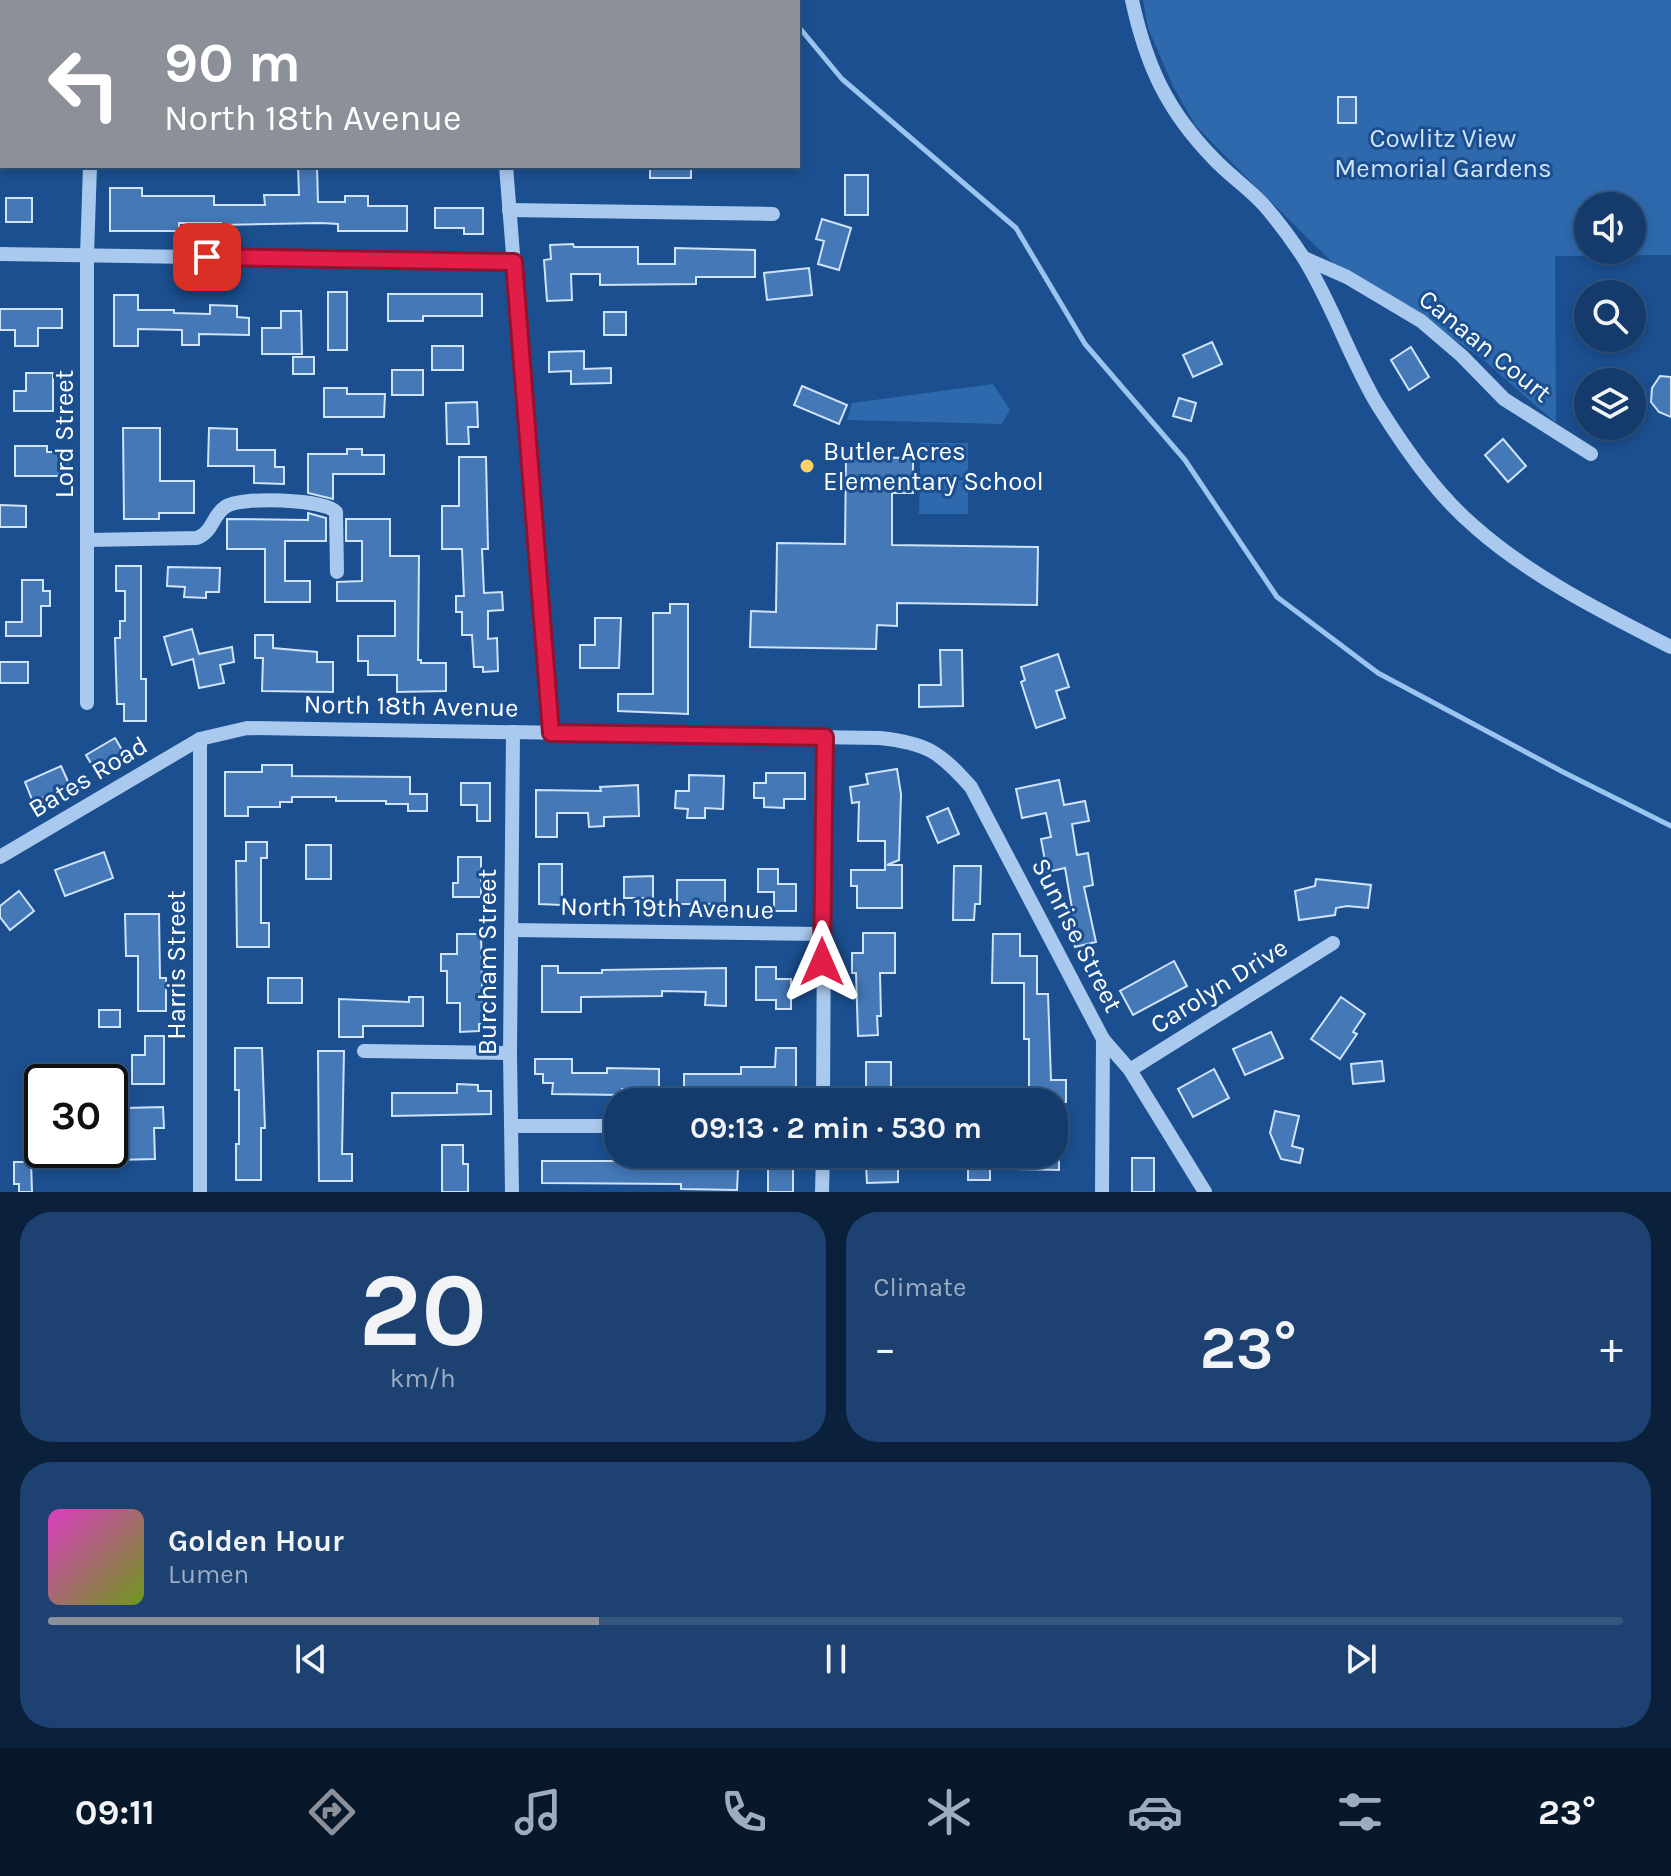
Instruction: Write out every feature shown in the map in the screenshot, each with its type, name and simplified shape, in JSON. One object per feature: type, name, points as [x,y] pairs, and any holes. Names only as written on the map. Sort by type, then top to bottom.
[{"type":"street","points":[[1132,0],[1156,80],[1177,115],[1213,159],[1264,205],[1304,258],[1376,401],[1407,449],[1441,492],[1474,527],[1532,568],[1599,611],[1671,647]]},
{"type":"street","name":"Lord Street","points":[[87,703],[87,255],[90,168]]},
{"type":"street","points":[[506,168],[551,733]]},
{"type":"street","points":[[509,210],[773,214]]},
{"type":"street","points":[[0,254],[514,262]]},
{"type":"street","name":"Canaan Court","points":[[1304,258],[1347,277],[1421,321],[1462,356],[1504,399],[1591,454]]},
{"type":"street","points":[[88,540],[197,538],[209,531],[227,505],[244,501],[328,506],[336,512],[337,572]]},
{"type":"street","name":"North 18th Avenue","points":[[200,739],[247,728],[825,737],[907,741],[933,750],[952,765]]},
{"type":"street","name":"Burcham Street","points":[[512,1192],[513,732]]},
{"type":"street","points":[[823,1088],[825,737]]},
{"type":"street","name":"Bates Road","points":[[0,857],[200,739]]},
{"type":"street","name":"Harris Street","points":[[200,739],[200,1192]]},
{"type":"street","name":"Sunrise Street","points":[[952,765],[987,813],[1103,1039],[1102,1192]]},
{"type":"street","name":"North 19th Avenue","points":[[511,930],[822,934]]},
{"type":"street","name":"Carolyn Drive","points":[[1130,1070],[1333,943]]},
{"type":"street","points":[[1103,1039],[1130,1070],[1205,1192]]},
{"type":"street","points":[[364,1051],[510,1053]]},
{"type":"street","points":[[512,1126],[604,1126]]},
{"type":"street","points":[[822,1192],[823,1168]]},
{"type":"green space","name":"Cowlitz View Memorial Gardens","points":[[1143,0],[1671,0],[1671,255],[1646,255],[1646,192],[1574,192],[1574,256],[1555,256],[1556,423],[1481,358],[1411,310],[1334,264],[1195,125],[1173,86],[1148,28]]},
{"type":"green space","points":[[993,384],[1010,410],[1002,424],[847,420],[852,403]]},
{"type":"green space","points":[[920,443],[968,443],[968,477],[920,477]]},
{"type":"green space","points":[[920,480],[968,480],[968,514],[919,514]]},
{"type":"building","points":[[1338,97],[1356,97],[1356,123],[1338,123]]},
{"type":"building","points":[[298,168],[317,168],[318,202],[345,202],[345,196],[368,196],[368,206],[407,206],[407,231],[338,231],[338,224],[321,223],[179,223],[179,231],[110,231],[110,188],[142,188],[142,196],[214,196],[214,205],[265,205],[264,195],[299,195]]},
{"type":"building","points":[[650,168],[691,168],[691,178],[650,178]]},
{"type":"building","points":[[845,175],[868,175],[868,215],[845,215]]},
{"type":"building","points":[[6,198],[32,198],[32,222],[6,222]]},
{"type":"building","points":[[435,208],[483,208],[483,234],[464,234],[464,228],[435,228]]},
{"type":"building","points":[[822,219],[851,228],[839,270],[818,264],[824,241],[816,239]]},
{"type":"building","points":[[573,244],[574,247],[638,247],[638,264],[675,264],[675,248],[755,250],[755,277],[696,277],[696,284],[600,285],[600,274],[571,274],[572,300],[547,301],[544,260],[551,259],[550,245]]},
{"type":"building","points":[[809,268],[812,295],[767,300],[764,273]]},
{"type":"building","points":[[328,292],[347,292],[347,350],[328,350]]},
{"type":"building","points":[[388,294],[482,294],[482,316],[423,316],[423,321],[388,321]]},
{"type":"building","points":[[114,295],[138,295],[138,310],[210,314],[210,305],[237,306],[237,317],[249,318],[249,335],[199,334],[199,345],[182,345],[182,330],[138,329],[138,346],[114,346]]},
{"type":"building","points":[[0,309],[62,309],[62,328],[38,328],[38,346],[15,346],[15,330],[0,330]]},
{"type":"building","points":[[281,311],[301,311],[302,354],[262,354],[262,328],[281,328]]},
{"type":"building","points":[[604,312],[626,312],[626,335],[604,335]]},
{"type":"building","points":[[1212,342],[1222,364],[1193,377],[1183,355]]},
{"type":"building","points":[[432,346],[463,346],[463,370],[432,370]]},
{"type":"building","points":[[1411,347],[1429,377],[1409,390],[1391,360]]},
{"type":"building","points":[[584,351],[584,369],[611,368],[611,383],[571,384],[571,371],[549,372],[549,352]]},
{"type":"building","points":[[293,357],[314,357],[314,374],[293,374]]},
{"type":"building","points":[[392,370],[423,370],[423,395],[392,395]]},
{"type":"building","points":[[26,373],[53,373],[53,411],[14,411],[14,391],[26,391]]},
{"type":"building","points":[[1660,376],[1671,377],[1671,417],[1659,412],[1651,402],[1652,388]]},
{"type":"building","points":[[802,386],[847,405],[839,424],[794,405]]},
{"type":"building","points":[[324,388],[347,388],[347,394],[385,394],[384,417],[324,417]]},
{"type":"building","points":[[1179,398],[1196,403],[1191,421],[1173,416]]},
{"type":"building","points":[[477,402],[478,427],[468,427],[469,444],[447,444],[446,403]]},
{"type":"building","points":[[123,428],[160,428],[160,481],[194,481],[194,513],[159,513],[159,519],[124,519]]},
{"type":"building","points":[[209,428],[237,429],[237,450],[275,450],[275,467],[284,467],[284,484],[254,483],[254,466],[208,466]]},
{"type":"building","points":[[1503,439],[1526,466],[1508,482],[1485,455]]},
{"type":"building","points":[[15,446],[47,446],[47,452],[68,452],[68,476],[15,476]]},
{"type":"building","points":[[347,449],[362,449],[362,455],[384,455],[384,474],[333,474],[333,499],[308,493],[308,454],[347,454]]},
{"type":"building","points":[[459,457],[486,457],[488,549],[482,549],[484,593],[502,592],[503,610],[488,611],[488,639],[497,638],[498,671],[483,672],[483,667],[474,667],[472,635],[462,635],[462,612],[456,612],[456,596],[464,596],[462,549],[442,549],[442,506],[459,506]]},
{"type":"building","points":[[846,457],[913,458],[913,493],[892,493],[892,545],[1038,547],[1037,605],[897,603],[897,626],[877,625],[876,649],[750,647],[751,611],[776,612],[777,543],[845,544]]},
{"type":"building","points":[[0,505],[26,506],[26,527],[0,527]]},
{"type":"building","points":[[308,513],[326,518],[326,541],[285,541],[285,581],[310,581],[310,602],[265,602],[265,549],[227,549],[227,519],[308,520]]},
{"type":"building","points":[[346,519],[390,519],[390,556],[419,556],[418,660],[421,663],[446,663],[446,691],[397,692],[397,675],[368,675],[368,661],[358,661],[358,636],[395,636],[395,601],[337,601],[337,582],[362,581],[362,541],[346,541]]},
{"type":"building","points":[[116,566],[141,566],[141,679],[146,679],[146,721],[124,721],[124,704],[117,704],[115,638],[120,638],[120,621],[125,621],[125,591],[116,591]]},
{"type":"building","points":[[168,567],[220,568],[219,592],[206,592],[206,598],[184,597],[185,587],[167,586]]},
{"type":"building","points":[[22,580],[43,580],[43,591],[50,591],[50,606],[41,606],[41,636],[6,636],[6,622],[22,622]]},
{"type":"building","points":[[670,604],[688,604],[688,714],[618,711],[618,694],[653,694],[653,613],[670,613]]},
{"type":"building","points":[[595,618],[621,618],[619,668],[580,668],[580,645],[595,645]]},
{"type":"building","points":[[192,629],[199,654],[232,647],[234,662],[220,665],[224,683],[199,688],[193,659],[172,665],[164,637]]},
{"type":"building","points":[[255,635],[273,635],[273,648],[317,652],[317,662],[333,662],[333,692],[262,691],[263,658],[255,658]]},
{"type":"building","points":[[940,650],[962,650],[963,706],[919,707],[919,685],[941,685]]},
{"type":"building","points":[[1058,654],[1069,687],[1056,691],[1065,718],[1036,728],[1021,682],[1025,680],[1021,667]]},
{"type":"building","points":[[0,662],[28,662],[28,683],[0,683]]},
{"type":"building","points":[[115,738],[125,755],[96,772],[86,755]]},
{"type":"building","points":[[262,765],[292,765],[292,776],[410,777],[410,794],[427,794],[427,811],[408,811],[408,804],[386,804],[386,801],[292,797],[292,802],[280,802],[280,807],[248,807],[248,816],[225,816],[225,772],[262,772]]},
{"type":"building","points":[[61,766],[70,786],[33,802],[25,782]]},
{"type":"building","points":[[897,769],[901,794],[899,860],[887,865],[902,865],[902,908],[857,908],[857,886],[851,886],[851,870],[885,870],[885,841],[858,841],[859,802],[852,803],[850,787],[868,784],[866,774]]},
{"type":"building","points":[[766,773],[805,773],[805,799],[784,799],[784,808],[764,807],[764,798],[754,798],[754,783],[766,783]]},
{"type":"building","points":[[689,775],[724,776],[723,809],[705,808],[705,818],[687,818],[688,809],[675,808],[676,791],[689,791]]},
{"type":"building","points":[[1059,780],[1064,805],[1085,801],[1089,821],[1072,824],[1077,855],[1088,853],[1093,885],[1084,887],[1096,942],[1075,947],[1067,909],[1072,908],[1065,868],[1047,872],[1041,839],[1051,837],[1046,813],[1022,818],[1016,789]]},
{"type":"building","points":[[461,783],[490,783],[490,821],[477,821],[477,805],[461,805]]},
{"type":"building","points":[[638,785],[639,816],[604,817],[604,826],[589,827],[588,813],[557,813],[557,837],[536,837],[536,790],[601,791],[600,787]]},
{"type":"building","points":[[948,808],[959,834],[938,843],[927,817]]},
{"type":"building","points":[[246,842],[267,842],[267,858],[261,858],[261,923],[269,923],[269,947],[237,947],[236,861],[246,861]]},
{"type":"building","points":[[306,845],[331,845],[331,879],[306,879]]},
{"type":"building","points":[[104,852],[113,878],[65,896],[55,870]]},
{"type":"building","points":[[458,857],[481,857],[481,897],[453,897],[453,883],[458,883]]},
{"type":"building","points":[[539,864],[562,864],[562,905],[539,904]]},
{"type":"building","points":[[954,866],[981,866],[980,904],[975,904],[974,920],[953,920]]},
{"type":"building","points":[[758,869],[778,869],[778,884],[796,884],[796,911],[774,911],[774,892],[758,892]]},
{"type":"building","points":[[653,876],[653,898],[624,898],[624,877]]},
{"type":"building","points":[[1316,879],[1371,885],[1368,908],[1347,906],[1336,908],[1335,915],[1299,920],[1295,891],[1315,886]]},
{"type":"building","points":[[677,880],[725,880],[725,904],[677,904]]},
{"type":"building","points":[[19,891],[34,911],[10,930],[0,917],[0,906]]},
{"type":"building","points":[[125,914],[159,914],[160,978],[166,978],[166,1011],[138,1011],[138,956],[126,956]]},
{"type":"building","points":[[863,933],[895,933],[895,973],[880,973],[878,1035],[858,1036],[856,973],[852,973],[852,953],[863,953]]},
{"type":"building","points":[[457,934],[481,934],[483,1024],[479,1024],[479,1031],[460,1032],[460,1003],[447,1003],[447,971],[441,971],[441,954],[457,954]]},
{"type":"building","points":[[993,934],[1020,934],[1020,956],[1037,956],[1037,994],[1048,994],[1051,1080],[1066,1080],[1066,1088],[1029,1088],[1029,1039],[1024,1039],[1024,983],[992,983]]},
{"type":"building","points":[[1174,961],[1187,986],[1133,1015],[1120,991]]},
{"type":"building","points":[[542,966],[558,966],[558,973],[726,968],[726,1006],[705,1005],[706,992],[662,991],[662,996],[581,997],[581,1012],[542,1012]]},
{"type":"building","points":[[756,967],[776,967],[776,979],[791,979],[791,1009],[776,1009],[776,1000],[756,1000]]},
{"type":"building","points":[[268,978],[302,978],[302,1003],[268,1003]]},
{"type":"building","points":[[409,997],[423,997],[423,1026],[363,1026],[363,1037],[339,1037],[339,999],[409,1002]]},
{"type":"building","points":[[1341,997],[1365,1014],[1353,1032],[1357,1034],[1340,1059],[1311,1039]]},
{"type":"building","points":[[99,1010],[120,1010],[120,1027],[99,1027]]},
{"type":"building","points":[[1271,1032],[1283,1058],[1245,1075],[1233,1049]]},
{"type":"building","points":[[145,1036],[164,1036],[164,1084],[132,1084],[132,1055],[145,1055]]},
{"type":"building","points":[[235,1048],[262,1048],[265,1128],[261,1128],[261,1180],[236,1180],[239,1090],[235,1090]]},
{"type":"building","points":[[776,1048],[796,1048],[796,1088],[684,1088],[684,1074],[741,1074],[741,1067],[775,1067]]},
{"type":"building","points":[[318,1051],[344,1051],[342,1154],[352,1154],[352,1181],[319,1181]]},
{"type":"building","points":[[535,1059],[572,1059],[572,1073],[607,1073],[607,1068],[659,1069],[659,1088],[604,1088],[604,1095],[552,1094],[553,1083],[543,1083],[543,1074],[535,1074]]},
{"type":"building","points":[[1382,1061],[1384,1081],[1353,1084],[1351,1064]]},
{"type":"building","points":[[866,1062],[891,1062],[891,1088],[866,1088]]},
{"type":"building","points":[[1214,1069],[1229,1098],[1193,1117],[1178,1089]]},
{"type":"building","points":[[457,1084],[478,1085],[478,1091],[491,1091],[491,1114],[392,1116],[392,1093],[457,1093]]},
{"type":"building","points":[[163,1107],[164,1128],[154,1128],[155,1159],[128,1160],[128,1108]]},
{"type":"building","points":[[1275,1111],[1299,1116],[1292,1146],[1303,1149],[1300,1163],[1281,1159],[1270,1133]]},
{"type":"building","points":[[442,1145],[463,1145],[463,1164],[468,1164],[468,1192],[442,1192]]},
{"type":"building","points":[[1132,1158],[1154,1158],[1154,1192],[1132,1192]]},
{"type":"building","points":[[542,1161],[604,1161],[604,1168],[738,1169],[737,1190],[681,1189],[681,1184],[542,1183]]},
{"type":"building","points":[[14,1162],[24,1162],[24,1168],[31,1168],[32,1192],[19,1192],[19,1184],[14,1184]]},
{"type":"building","points":[[768,1168],[793,1168],[793,1192],[768,1192]]},
{"type":"building","points":[[866,1168],[898,1168],[898,1182],[867,1183]]},
{"type":"building","points":[[968,1168],[990,1168],[990,1180],[968,1180]]},
{"type":"building","points":[[1059,1168],[1059,1170],[1016,1169]]},
{"type":"waterway","points":[[800,28],[842,79],[1016,228],[1085,344],[1185,460],[1277,597],[1378,673],[1671,826]]},
{"type":"place","name":"Butler Acres Elementary School","points":[[807,466]]},
{"type":"route","points":[[207,257],[514,262],[551,733],[825,737],[822,962]]}]
